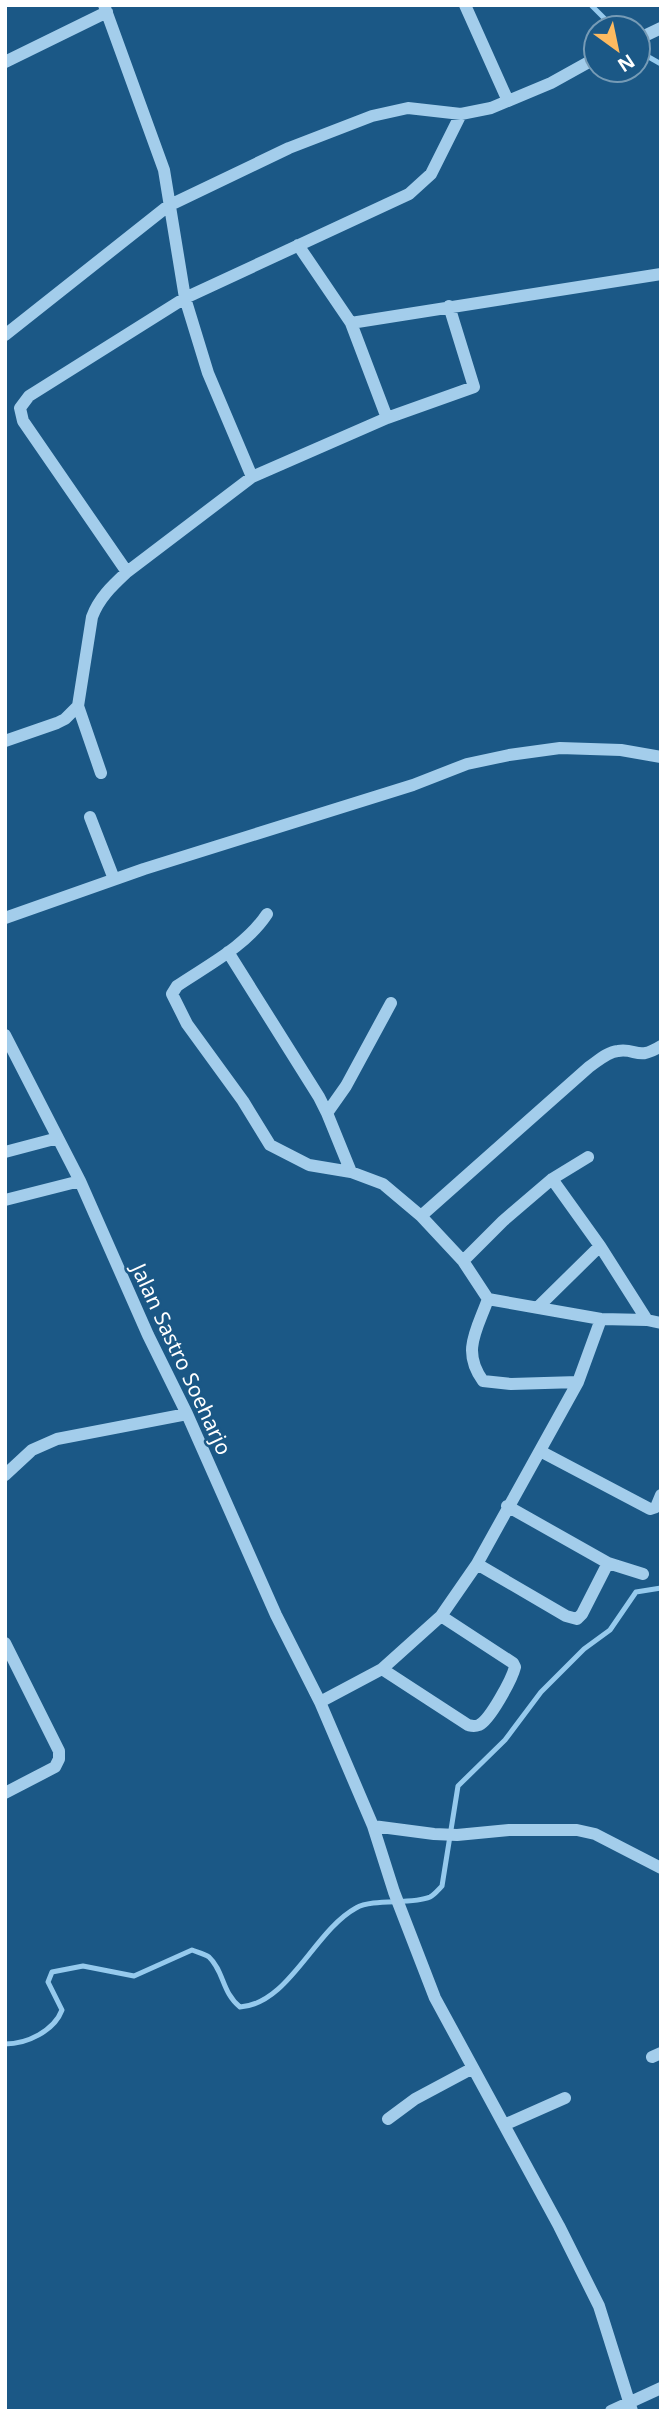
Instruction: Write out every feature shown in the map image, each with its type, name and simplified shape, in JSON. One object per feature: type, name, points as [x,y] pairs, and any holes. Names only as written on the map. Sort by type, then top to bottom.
[{"type":"street","points":[[465,5],[509,101]]},
{"type":"street","points":[[5,62],[106,9],[164,170],[185,298],[208,373],[252,477]]},
{"type":"street","points":[[5,335],[168,206],[289,148],[372,116],[408,108],[461,114],[491,108],[551,83],[582,66]]},
{"type":"street","points":[[127,572],[23,421],[20,408],[29,396],[185,298],[415,189],[431,174],[461,114]]},
{"type":"street","points":[[298,245],[351,323],[387,418]]},
{"type":"street","points":[[351,323],[661,274]]},
{"type":"street","points":[[5,741],[57,723],[78,706],[92,617],[97,604],[127,572],[252,477],[387,418],[474,387],[449,306]]},
{"type":"street","points":[[78,706],[102,773]]},
{"type":"street","points":[[5,918],[114,879],[413,785],[467,764],[560,748],[621,750],[661,757]]},
{"type":"street","points":[[90,817],[114,879]]},
{"type":"street","points":[[267,914],[260,925],[228,952],[177,986],[172,994],[187,1024],[243,1101],[270,1145],[309,1166],[351,1172],[383,1184],[421,1216],[463,1261],[488,1299],[601,1319],[661,1323]]},
{"type":"street","points":[[228,952],[319,1097],[351,1172]]},
{"type":"street","points":[[327,1113],[346,1086],[391,1003]]},
{"type":"street","name":"Jalan Sastro Soeharjo","points":[[5,1035],[80,1181],[276,1615],[320,1702],[373,1826],[394,1892],[435,1998],[599,2306],[631,2406]]},
{"type":"street","points":[[421,1216],[589,1067],[606,1055],[620,1050],[646,1054],[661,1046]]},
{"type":"street","points":[[5,1152],[58,1138]]},
{"type":"street","points":[[463,1261],[503,1221],[552,1179],[588,1157]]},
{"type":"street","points":[[552,1179],[600,1245],[647,1320]]},
{"type":"street","points":[[5,1200],[80,1181]]},
{"type":"street","points":[[538,1307],[600,1245]]},
{"type":"street","points":[[488,1299],[470,1350],[474,1368],[482,1381],[511,1384],[578,1382]]},
{"type":"street","points":[[320,1702],[382,1669],[441,1616],[477,1564],[578,1382],[601,1319]]},
{"type":"street","points":[[5,1475],[32,1450],[57,1439],[187,1414]]},
{"type":"street","points":[[540,1451],[650,1509],[656,1507],[661,1495]]},
{"type":"street","points":[[507,1506],[608,1563],[643,1574]]},
{"type":"street","points":[[477,1564],[566,1616],[577,1619],[608,1563]]},
{"type":"street","points":[[382,1669],[468,1725],[481,1724],[502,1695],[515,1667],[513,1663],[441,1616]]},
{"type":"street","points":[[5,1643],[59,1751],[60,1759],[55,1767],[5,1793]]},
{"type":"street","points":[[373,1826],[457,1835],[509,1830],[577,1830],[595,1834],[661,1868]]},
{"type":"street","points":[[388,2119],[415,2099],[473,2068]]},
{"type":"street","points":[[504,2125],[565,2098]]},
{"type":"street","points":[[611,2411],[631,2406],[661,2388]]},
{"type":"waterway","points":[[591,5],[600,14]]},
{"type":"waterway","points":[[652,59],[661,64]]},
{"type":"waterway","points":[[5,2044],[22,2042],[39,2035],[58,2017],[62,2010],[48,1982],[52,1972],[83,1966],[134,1976],[192,1950],[207,1956],[214,1963],[230,1995],[240,2007],[257,2003],[273,1994],[327,1933],[356,1908],[372,1903],[413,1901],[432,1896],[442,1886],[458,1786],[505,1740],[541,1692],[584,1649],[610,1630],[636,1592],[661,1588]]}]
